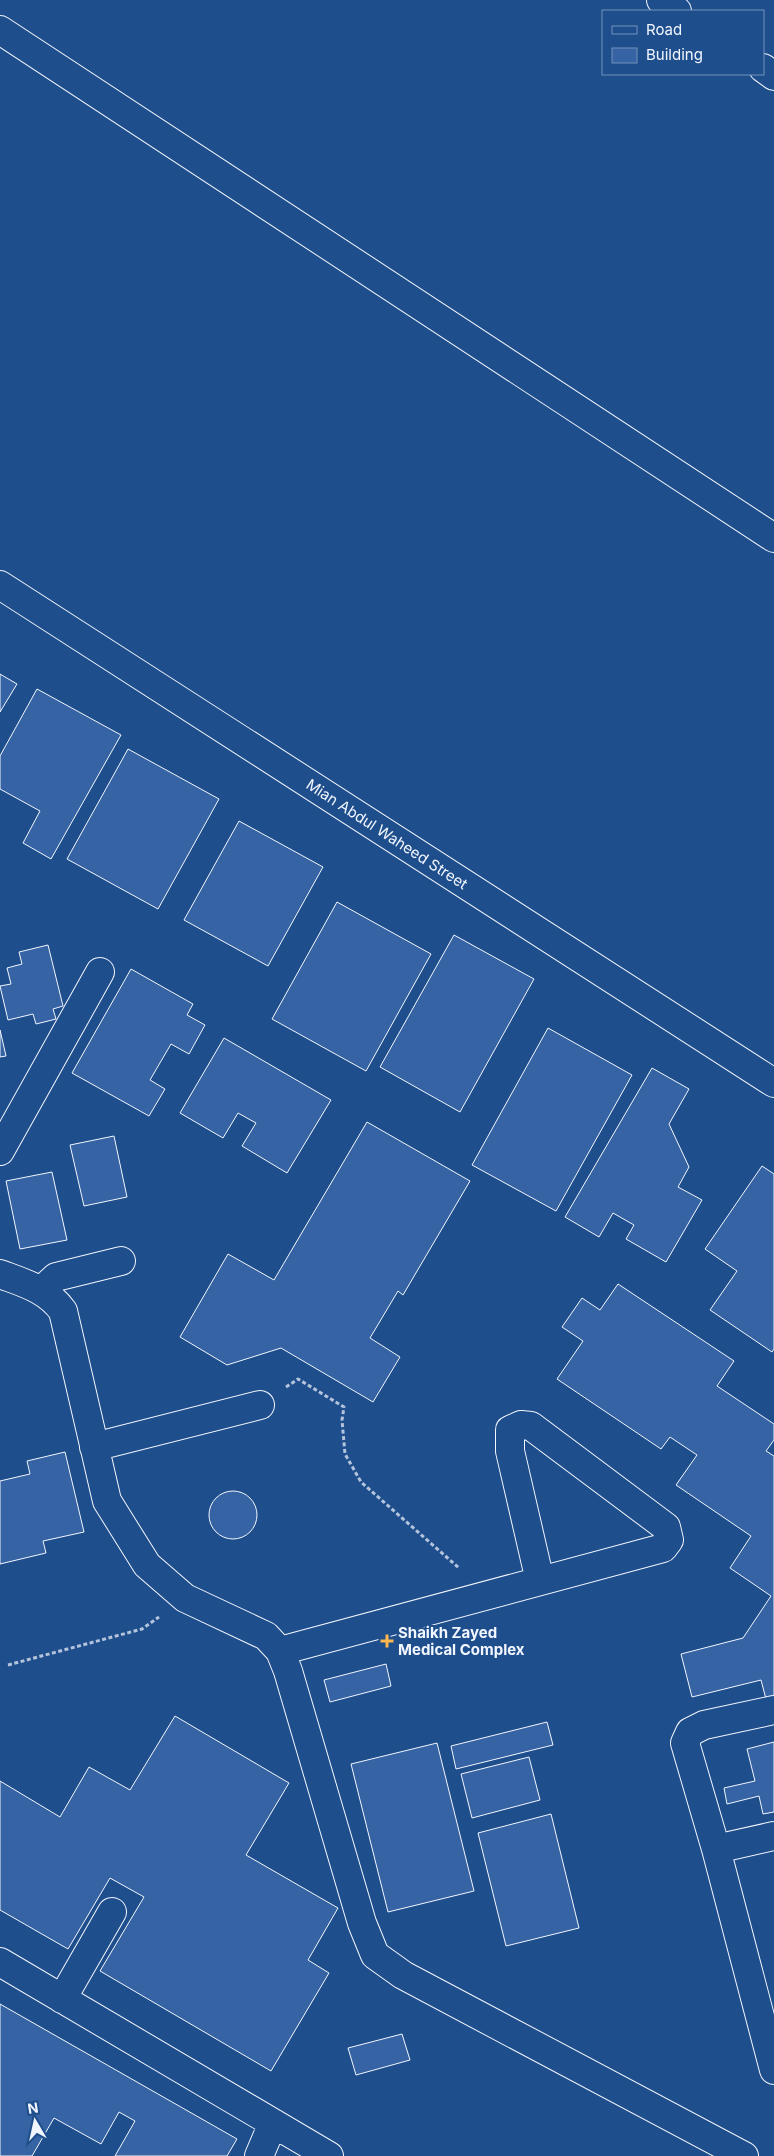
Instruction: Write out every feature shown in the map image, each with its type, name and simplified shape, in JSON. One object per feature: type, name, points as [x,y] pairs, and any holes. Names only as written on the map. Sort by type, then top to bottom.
[{"type":"street","points":[[660,0],[675,10]]},
{"type":"street","points":[[0,30],[774,538]]},
{"type":"street","name":"Mian Abdul Waheed Street","points":[[0,585],[774,1082]]},
{"type":"street","points":[[0,1151],[100,972]]},
{"type":"street","points":[[42,1290],[56,1277],[121,1261]]},
{"type":"street","points":[[0,1274],[42,1290],[54,1299],[62,1311],[107,1501],[146,1564],[185,1598],[266,1636],[280,1650],[362,1923],[375,1955],[403,1975],[744,2156]]},
{"type":"street","points":[[94,1447],[260,1405]]},
{"type":"street","points":[[280,1650],[473,1599],[663,1548],[669,1540],[666,1527],[531,1426],[521,1425],[510,1430],[510,1451],[540,1581]]},
{"type":"street","points":[[773,2059],[685,1743],[690,1732],[704,1725],[774,1710]]},
{"type":"street","points":[[716,1849],[774,1836]]},
{"type":"street","points":[[62,1998],[112,1912]]},
{"type":"street","points":[[0,1962],[329,2156]]},
{"type":"street","points":[[259,2156],[273,2123]]},
{"type":"path","points":[[260,1405],[298,1379],[344,1407],[342,1433],[345,1454],[351,1468],[361,1482],[469,1577],[473,1599]]},
{"type":"path","points":[[8,1665],[142,1629],[185,1598]]},
{"type":"building","points":[[0,674],[17,684],[0,712]]},
{"type":"building","points":[[37,689],[121,735],[51,859],[23,843],[40,811],[0,789],[0,756]]},
{"type":"building","points":[[128,749],[219,799],[158,909],[67,859]]},
{"type":"building","points":[[239,821],[323,867],[268,966],[184,920]]},
{"type":"building","points":[[337,902],[431,954],[366,1071],[272,1019]]},
{"type":"building","points":[[454,935],[534,979],[460,1112],[380,1067]]},
{"type":"building","points":[[48,945],[63,1006],[53,1009],[56,1019],[36,1024],[33,1014],[8,1020],[0,986],[11,984],[7,968],[22,964],[19,952]]},
{"type":"building","points":[[131,969],[193,1004],[187,1015],[205,1025],[189,1054],[171,1044],[150,1080],[165,1089],[149,1116],[72,1073]]},
{"type":"building","points":[[548,1028],[632,1075],[556,1211],[472,1165]]},
{"type":"building","points":[[0,1030],[6,1056],[0,1057]]},
{"type":"building","points":[[224,1038],[331,1100],[287,1173],[242,1146],[256,1123],[238,1113],[223,1138],[180,1113]]},
{"type":"building","points":[[652,1068],[689,1089],[669,1124],[689,1167],[678,1187],[702,1200],[666,1262],[626,1239],[634,1225],[613,1213],[599,1237],[565,1217]]},
{"type":"building","points":[[367,1122],[470,1181],[403,1295],[398,1291],[370,1338],[400,1357],[373,1402],[281,1348],[227,1365],[180,1337],[228,1254],[274,1280]]},
{"type":"building","points":[[114,1136],[127,1197],[84,1206],[70,1145]]},
{"type":"building","points":[[762,1166],[774,1174],[774,1349],[772,1352],[710,1310],[737,1271],[705,1249]]},
{"type":"building","points":[[52,1172],[67,1240],[20,1249],[6,1181]]},
{"type":"building","points":[[618,1284],[734,1361],[717,1386],[774,1424],[774,1440],[766,1451],[774,1456],[774,1697],[766,1699],[761,1680],[692,1697],[681,1654],[743,1638],[771,1596],[730,1568],[751,1536],[676,1485],[697,1455],[670,1437],[661,1449],[557,1379],[583,1341],[562,1327],[582,1298],[600,1310]]},
{"type":"building","points":[[65,1452],[84,1532],[43,1541],[46,1553],[0,1564],[0,1481],[30,1474],[27,1461]]},
{"type":"building","points":[[233,1491],[242,1493],[250,1498],[255,1506],[257,1515],[255,1524],[250,1532],[242,1537],[233,1539],[224,1537],[216,1532],[211,1524],[209,1515],[211,1506],[216,1498],[224,1493]]},
{"type":"building","points":[[386,1664],[391,1686],[330,1702],[324,1680]]},
{"type":"building","points":[[175,1716],[289,1783],[246,1855],[338,1908],[308,1960],[329,1973],[271,2071],[100,1971],[144,1897],[110,1878],[68,1949],[0,1910],[0,1781],[60,1817],[89,1767],[130,1790]]},
{"type":"building","points":[[547,1722],[553,1745],[456,1769],[451,1746]]},
{"type":"building","points":[[774,1742],[774,1812],[763,1814],[759,1796],[727,1804],[724,1788],[755,1781],[747,1749]]},
{"type":"building","points":[[437,1743],[474,1891],[388,1912],[351,1764]]},
{"type":"building","points":[[529,1757],[540,1800],[472,1818],[461,1774]]},
{"type":"building","points":[[551,1814],[579,1928],[506,1946],[478,1833]]},
{"type":"building","points":[[0,2004],[237,2139],[227,2156],[115,2156],[135,2121],[119,2112],[101,2144],[54,2118],[32,2156],[0,2156]]},
{"type":"building","points":[[402,2034],[410,2060],[356,2075],[348,2048]]},
{"type":"place","name":"Shaikh Zayed Medical Complex","points":[[387,1641]]}]
